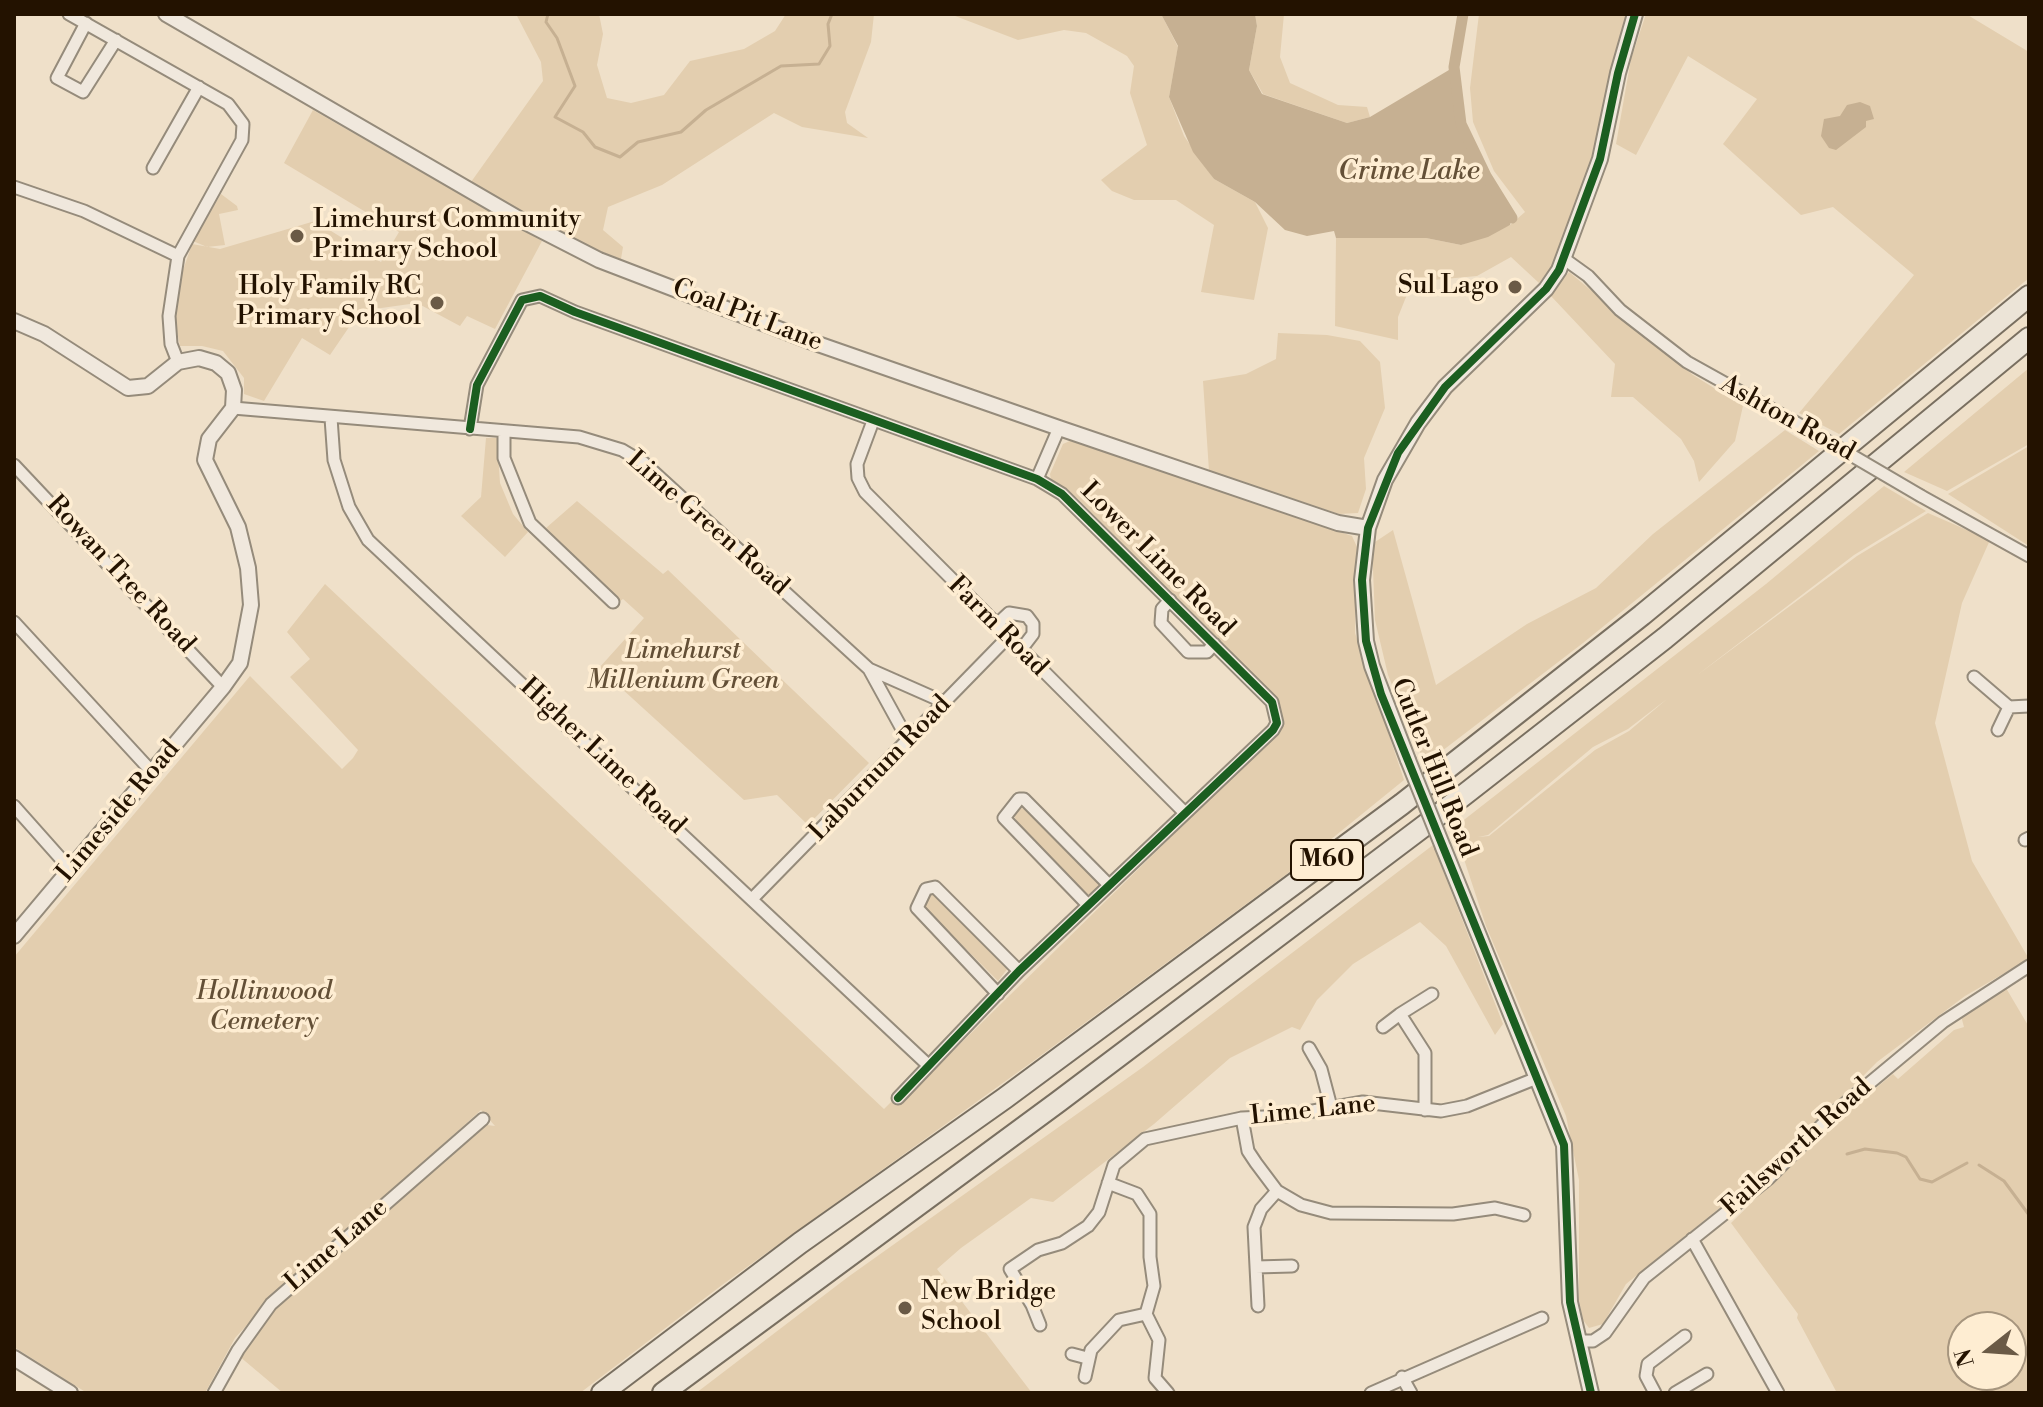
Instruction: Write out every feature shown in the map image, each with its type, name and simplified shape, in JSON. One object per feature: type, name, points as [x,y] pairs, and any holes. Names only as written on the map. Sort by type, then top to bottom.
[{"type":"highway","name":"M60","points":[[602,1393],[800,1243],[1017,1090],[1402,804],[1642,615],[2029,296]]},
{"type":"highway","name":"M60","points":[[663,1393],[1058,1102],[1428,823],[1665,638],[2029,338]]},
{"type":"street","points":[[69,14],[228,104],[243,124],[242,140],[178,256],[169,316],[171,344],[178,362]]},
{"type":"street","name":"Coal Pit Lane","points":[[166,14],[562,243],[815,343],[1338,523],[1368,528]]},
{"type":"street","name":"Cutler Hill Road","points":[[1591,1393],[1570,1302],[1566,1158],[1537,1078],[1376,680],[1366,641],[1362,580],[1368,528],[1385,480],[1418,423],[1445,387],[1546,289],[1563,258],[1600,159],[1618,73],[1635,14]]},
{"type":"street","points":[[86,23],[57,78],[83,92],[116,40]]},
{"type":"street","points":[[153,168],[199,87]]},
{"type":"street","points":[[14,187],[84,211],[178,256]]},
{"type":"street","name":"Ashton Road","points":[[1563,258],[1588,276],[1620,310],[1687,362],[2029,556]]},
{"type":"street","name":"Lower Lime Road","points":[[470,429],[477,385],[484,371],[522,300],[540,296],[575,312],[1037,479],[1062,494],[1272,702],[1277,723],[1019,971],[898,1098]]},
{"type":"street","points":[[14,321],[44,334],[128,388],[148,386],[178,362],[199,358],[216,363],[228,373],[234,390],[233,408]]},
{"type":"street","name":"Lime Green Road","points":[[233,408],[579,437],[622,450],[644,463],[869,669],[946,703]]},
{"type":"street","name":"Limeside Road","points":[[14,936],[153,773],[240,663],[251,605],[248,568],[238,527],[208,469],[205,455],[209,439],[233,408]]},
{"type":"street","name":"Higher Lime Road","points":[[331,418],[334,460],[349,507],[368,540],[928,1065]]},
{"type":"street","name":"Farm Road","points":[[873,421],[857,464],[858,478],[865,492],[995,626],[1185,813]]},
{"type":"street","points":[[1037,479],[1059,428]]},
{"type":"street","points":[[504,432],[504,458],[530,523],[613,602]]},
{"type":"street","name":"Rowan Tree Road","points":[[14,465],[223,687]]},
{"type":"street","points":[[1170,600],[1162,609],[1161,623],[1188,652],[1207,652],[1214,644]]},
{"type":"street","points":[[995,626],[1014,612],[1031,619],[1033,634],[1020,651]]},
{"type":"street","points":[[14,622],[153,773]]},
{"type":"street","name":"Laburnum Road","points":[[753,898],[1007,638]]},
{"type":"street","name":"Lime Green Road","points":[[869,669],[908,740]]},
{"type":"street","points":[[1974,677],[2009,707],[2029,706]]},
{"type":"street","points":[[1998,730],[2009,707]]},
{"type":"street","points":[[1088,905],[1004,818],[1019,799],[1024,799],[1109,885]]},
{"type":"street","points":[[14,806],[70,869]]},
{"type":"street","points":[[998,994],[917,908],[926,889],[935,887],[1019,971]]},
{"type":"street","name":"Failsworth Road","points":[[1581,1341],[1593,1341],[1605,1333],[1644,1278],[1768,1179],[1836,1111],[1943,1022],[2029,966]]},
{"type":"street","points":[[1383,1027],[1432,994]]},
{"type":"street","points":[[1400,1014],[1425,1053],[1425,1110]]},
{"type":"street","points":[[1309,1057],[1331,1107]]},
{"type":"street","name":"Lime Lane","points":[[1022,1323],[1038,1321],[1005,1273],[1038,1250],[1062,1243],[1088,1226],[1099,1212],[1118,1160],[1145,1139],[1242,1118],[1377,1102],[1425,1110],[1467,1106],[1537,1078]]},
{"type":"street","points":[[1242,1118],[1248,1151],[1277,1191],[1301,1205],[1331,1213],[1453,1214],[1495,1208],[1524,1215]]},
{"type":"street","name":"Lime Lane","points":[[214,1393],[238,1350],[271,1304],[483,1119]]},
{"type":"street","points":[[1108,1183],[1137,1194],[1150,1214],[1150,1266],[1154,1286],[1146,1314],[1159,1340],[1155,1378],[1168,1393]]},
{"type":"street","points":[[1258,1306],[1254,1227],[1261,1209],[1277,1191]]},
{"type":"street","points":[[1692,1239],[1778,1393]]},
{"type":"street","points":[[1256,1267],[1292,1266]]},
{"type":"street","points":[[1085,1377],[1087,1358],[1119,1320],[1146,1314]]},
{"type":"street","points":[[1371,1393],[1542,1318]]},
{"type":"street","points":[[1655,1393],[1646,1376],[1648,1364],[1685,1336]]},
{"type":"street","points":[[1072,1354],[1087,1358]]},
{"type":"street","points":[[14,1358],[59,1390]]},
{"type":"street","points":[[1675,1393],[1707,1374]]},
{"type":"street","points":[[1402,1377],[1411,1393]]},
{"type":"green space","points":[[516,14],[599,14],[603,34],[597,65],[607,98],[631,103],[664,95],[690,61],[744,49],[775,31],[786,14],[874,14],[871,42],[845,112],[847,123],[868,138],[802,127],[774,113],[662,185],[608,207],[603,230],[623,247],[621,259],[561,237],[471,182],[543,81],[541,62]]},
{"type":"green space","points":[[950,14],[1161,14],[1178,47],[1169,97],[1184,136],[1214,179],[1255,202],[1268,228],[1254,300],[1201,292],[1214,225],[1176,200],[1134,200],[1112,191],[1101,180],[1147,145],[1130,93],[1134,66],[1127,56],[1086,33],[1064,30],[1018,40]]},
{"type":"green space","points":[[1255,14],[1284,14],[1280,57],[1290,83],[1338,105],[1367,107],[1370,117],[1347,123],[1263,94],[1249,70],[1257,26]]},
{"type":"green space","points":[[1479,14],[1629,14],[1603,128],[1560,256],[1539,283],[1511,257],[1477,276],[1412,282],[1398,317],[1398,340],[1335,326],[1336,238],[1426,238],[1461,245],[1510,225],[1525,212],[1494,171],[1473,122],[1470,88]]},
{"type":"green space","points":[[1646,14],[1966,14],[2029,52],[2029,278],[1839,434],[1799,413],[1914,275],[1833,207],[1801,215],[1723,144],[1757,99],[1688,56],[1636,155],[1616,144],[1631,59]]},
{"type":"green space","name":"Limehurst Community Primary School","points":[[313,110],[542,241],[495,329],[467,316],[460,326],[417,303],[360,311],[330,355],[302,338],[264,401],[244,394],[244,378],[223,351],[202,346],[180,346],[175,321],[178,285],[192,244],[220,249],[315,221],[381,262],[399,232],[284,163]]},
{"type":"green space","points":[[221,194],[238,210],[219,214],[225,245],[207,247],[193,241]]},
{"type":"green space","points":[[1569,272],[1693,375],[1743,406],[1735,441],[1699,482],[1694,461],[1681,439],[1633,397],[1611,397],[1615,364],[1550,295]]},
{"type":"green space","points":[[1278,333],[1327,335],[1360,341],[1380,362],[1385,408],[1364,458],[1366,489],[1358,513],[1339,514],[1209,471],[1203,381],[1246,374],[1276,359]]},
{"type":"green space","points":[[2029,368],[2029,444],[1947,491],[1904,472]]},
{"type":"green space","points":[[1785,430],[1819,451],[1583,643],[1425,764],[1388,675],[1375,620],[1372,544],[1393,530],[1436,685],[1527,624],[1596,588],[1653,534]]},
{"type":"green space","points":[[486,438],[497,438],[500,483],[513,514],[528,532],[505,557],[461,516],[481,497]]},
{"type":"green space","name":"Hollinwood Cemetery","points":[[1072,440],[1352,536],[1357,547],[1355,633],[1404,780],[1303,862],[722,1285],[580,1393],[283,1393],[239,1356],[279,1303],[487,1125],[495,1126],[481,1110],[268,1302],[235,1338],[205,1393],[87,1393],[14,1347],[14,957],[250,676],[342,769],[353,758],[358,750],[290,677],[310,659],[287,632],[325,584],[884,1109],[894,1099],[899,1104],[1279,731],[1282,714],[1275,699],[1078,499],[1051,480],[1050,474],[1063,444]]},
{"type":"green space","points":[[2029,446],[2029,546],[1948,494]]},
{"type":"green space","points":[[1884,486],[1926,511],[1854,555],[1696,676],[1857,556],[1928,513],[1990,540],[1962,603],[1935,723],[1972,861],[2029,959],[1965,996],[1877,1062],[1786,1154],[1626,1284],[1603,1324],[1589,1328],[1583,1320],[1579,1300],[1579,1180],[1566,1116],[1486,926],[1457,838],[1453,838],[1451,830],[1766,584]],"holes":[[[1667,699],[1629,731],[1595,750],[1489,836],[1478,837],[1488,835],[1593,747],[1628,729]]]},
{"type":"green space","name":"Limehurst Millenium Green","points":[[577,501],[663,574],[668,570],[869,763],[808,825],[777,795],[744,800],[599,668],[644,618],[623,599],[619,602],[546,528]]},
{"type":"green space","points":[[1021,808],[1028,810],[1099,883],[1100,888],[1094,894],[1086,894],[1017,823],[1014,815]]},
{"type":"green space","points":[[1433,845],[1503,1024],[1495,1035],[1446,946],[1420,922],[1353,964],[1317,1000],[1300,1030],[1292,1027],[1230,1058],[1154,1124],[1053,1202],[1031,1198],[961,1248],[937,1269],[1032,1393],[696,1393],[848,1277],[1143,1067]]},
{"type":"green space","points":[[936,894],[1008,968],[998,981],[924,907],[926,896]]},
{"type":"green space","points":[[2006,988],[2029,1027],[2029,1393],[1837,1393],[1797,1318],[1798,1314],[1731,1223],[1832,1124],[1893,1074],[1898,1079],[1954,1030],[1964,1027],[1961,1016]]},
{"type":"water","name":"Crime Lake","points":[[1161,14],[1255,14],[1257,26],[1249,70],[1262,94],[1347,123],[1370,117],[1454,67],[1461,124],[1485,176],[1512,218],[1510,225],[1488,237],[1461,245],[1426,238],[1336,238],[1334,231],[1307,236],[1285,230],[1255,202],[1214,179],[1193,152],[1169,97],[1178,46]]},
{"type":"water","points":[[1860,102],[1870,106],[1874,119],[1866,121],[1866,127],[1836,150],[1829,148],[1821,136],[1824,119],[1840,116],[1847,105]]},
{"type":"waterway","points":[[548,14],[546,22],[557,38],[575,86],[555,117],[583,132],[595,147],[620,157],[638,142],[681,132],[706,110],[781,66],[819,64],[830,46],[828,24],[832,14]]},
{"type":"waterway","points":[[1463,14],[1454,67],[1461,124],[1486,176],[1512,218]]},
{"type":"waterway","points":[[1847,1154],[1865,1149],[1897,1153],[1906,1157],[1920,1179],[1932,1182],[1967,1163]]},
{"type":"waterway","points":[[1979,1165],[2004,1181],[2029,1215]]},
{"type":"cycle path","points":[[1591,1393],[1570,1302],[1564,1145],[1381,694],[1366,641],[1362,580],[1368,528],[1398,453],[1445,387],[1546,289],[1559,270],[1600,159],[1618,73],[1635,14]]},
{"type":"cycle path","points":[[470,429],[477,385],[522,300],[540,296],[575,312],[1037,479],[1062,494],[1272,702],[1277,723],[1273,730],[1019,971],[898,1098]]},
{"type":"place","name":"Limehurst Community Primary School","points":[[297,236]]},
{"type":"place","name":"Sul Lago","points":[[1515,287]]},
{"type":"place","name":"Holy Family RC Primary School","points":[[437,303]]},
{"type":"place","name":"New Bridge School","points":[[905,1308]]}]
